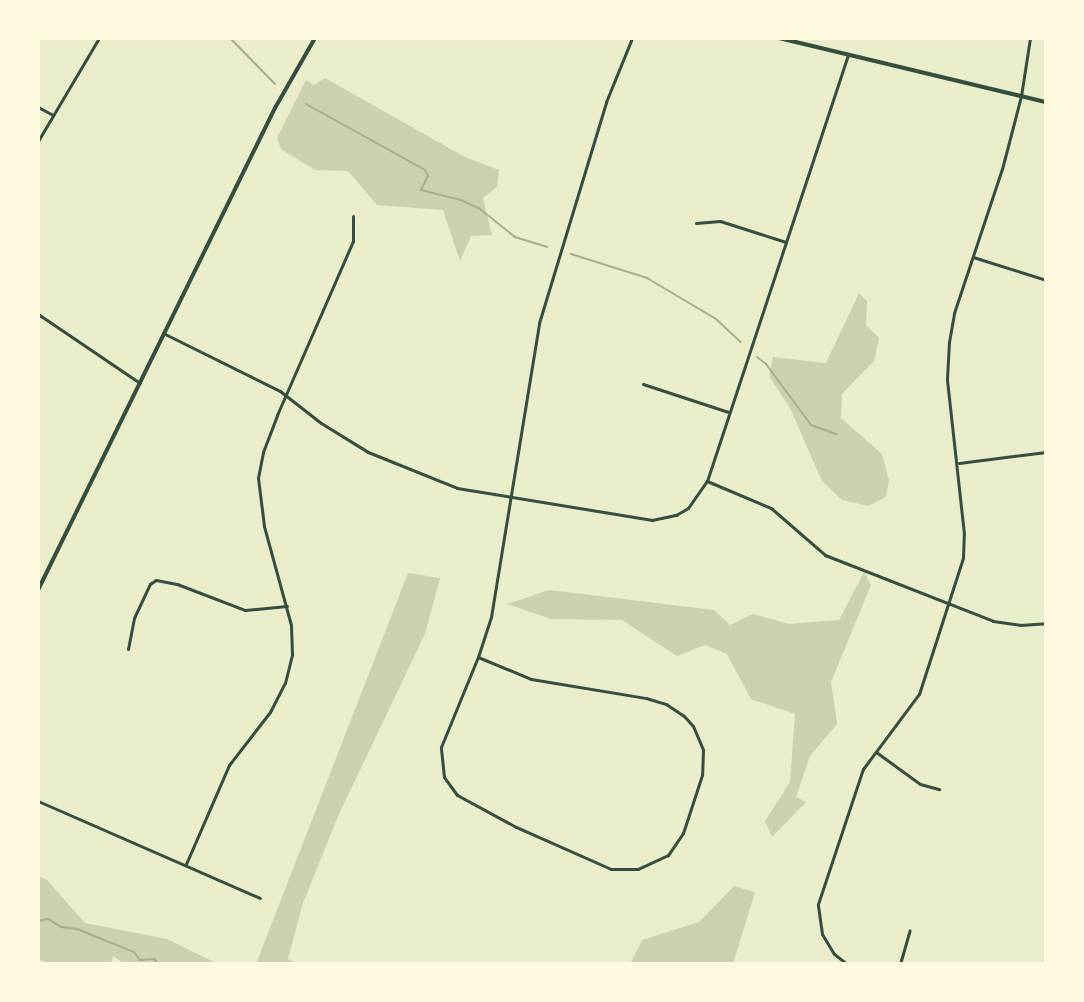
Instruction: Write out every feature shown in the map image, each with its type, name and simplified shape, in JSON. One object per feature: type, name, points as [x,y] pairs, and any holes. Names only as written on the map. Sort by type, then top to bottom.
[{"type":"street","points":[[38,141],[99,38]]},
{"type":"street","points":[[38,590],[280,99],[315,38]]},
{"type":"street","points":[[478,657],[531,679],[646,698],[666,704],[684,716],[693,726],[703,750],[702,775],[683,833],[668,855],[638,869],[611,869],[516,827],[457,795],[444,777],[441,747],[491,617],[539,323],[606,102],[632,38]]},
{"type":"street","points":[[779,38],[1046,102]]},
{"type":"street","points":[[847,964],[834,954],[822,934],[818,904],[863,769],[919,694],[964,549],[947,361],[954,313],[1002,169],[1021,96],[1030,38]]},
{"type":"street","points":[[165,334],[287,395],[321,423],[368,452],[457,488],[511,499],[659,520],[688,508],[707,481],[848,55]]},
{"type":"street","points":[[38,107],[53,115]]},
{"type":"street","points":[[186,864],[229,765],[270,712],[285,683],[293,645],[287,606],[264,526],[258,478],[263,452],[353,241],[353,216]]},
{"type":"street","points":[[696,223],[726,222],[786,242]]},
{"type":"street","points":[[972,257],[1046,280]]},
{"type":"street","points":[[38,314],[140,383]]},
{"type":"street","points":[[643,384],[728,412]]},
{"type":"street","points":[[957,464],[1046,452]]},
{"type":"street","points":[[707,481],[771,508],[825,555],[949,605],[1011,624],[1046,623]]},
{"type":"street","points":[[128,649],[134,618],[150,584],[156,580],[177,584],[245,610],[287,606]]},
{"type":"street","points":[[876,752],[920,784],[939,789]]},
{"type":"street","points":[[38,801],[260,898]]},
{"type":"street","points":[[900,964],[910,930]]},
{"type":"green space","points":[[325,78],[465,157],[499,170],[497,187],[483,198],[492,235],[471,236],[460,261],[443,210],[377,205],[348,171],[315,170],[281,149],[277,138],[306,80],[314,85]]},
{"type":"green space","points":[[859,293],[867,301],[866,325],[879,338],[874,361],[842,394],[841,418],[882,454],[889,480],[886,497],[868,506],[842,500],[822,481],[790,408],[769,376],[773,357],[826,363]]},
{"type":"green space","points":[[864,572],[871,585],[831,682],[837,724],[810,756],[796,797],[806,802],[772,837],[765,821],[790,782],[795,714],[751,699],[727,654],[705,645],[677,656],[622,620],[551,619],[507,604],[549,590],[714,610],[730,625],[753,614],[789,624],[839,620]]},
{"type":"green space","points":[[408,573],[440,578],[425,634],[339,814],[303,903],[288,959],[299,964],[256,964]]},
{"type":"green space","points":[[38,876],[47,880],[85,923],[167,939],[218,964],[125,964],[113,956],[111,964],[50,964],[38,959]]},
{"type":"green space","points":[[734,886],[755,892],[733,964],[630,964],[642,940],[699,922]]},
{"type":"waterway","points":[[230,38],[275,84]]},
{"type":"waterway","points":[[306,104],[425,170],[428,176],[421,190],[461,200],[480,209],[515,237],[548,247]]},
{"type":"waterway","points":[[571,254],[647,278],[716,319],[741,342]]},
{"type":"waterway","points":[[757,357],[766,364],[811,425],[836,434]]},
{"type":"waterway","points":[[38,921],[48,919],[61,927],[77,929],[134,952],[140,960],[154,959],[158,964]]}]
